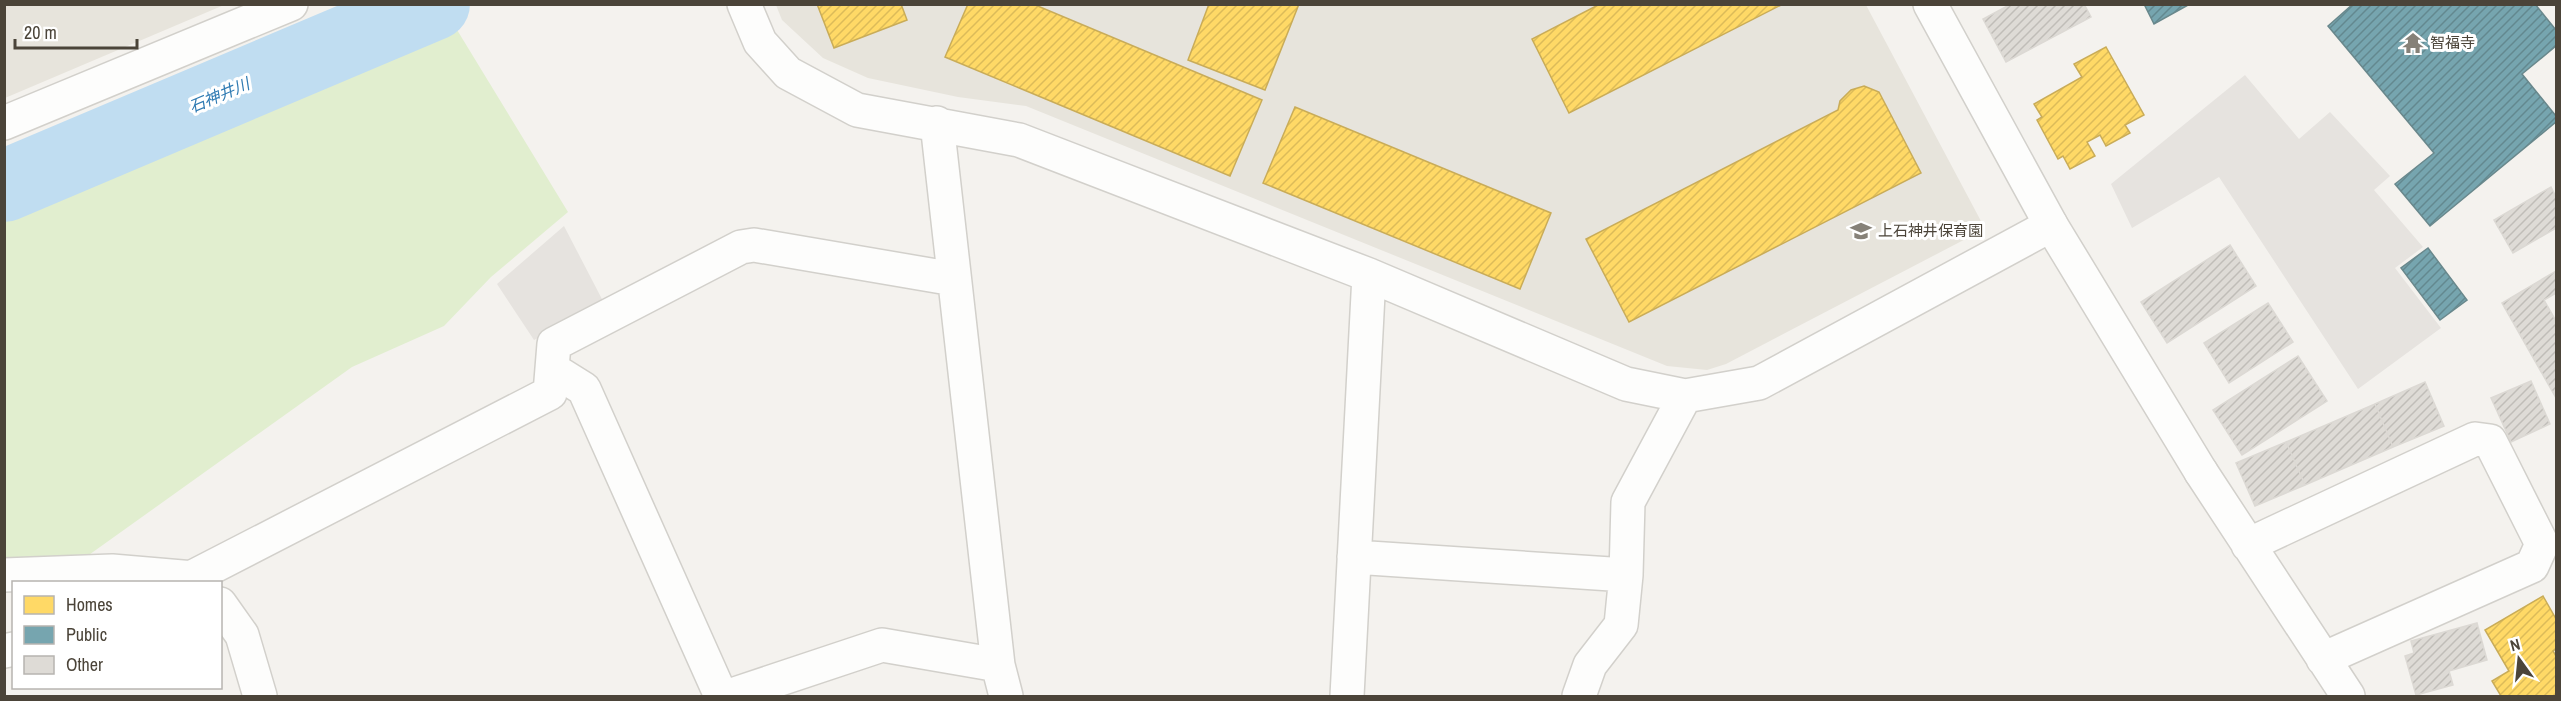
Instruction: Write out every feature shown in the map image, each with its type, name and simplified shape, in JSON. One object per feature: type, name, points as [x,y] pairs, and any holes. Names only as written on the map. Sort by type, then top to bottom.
[{"type":"street","points":[[4,123],[291,4]]},
{"type":"street","points":[[744,4],[760,42],[788,74],[857,110],[1019,140],[1369,275],[1626,384],[1685,396],[1759,383],[2051,225]]},
{"type":"street","points":[[1930,4],[2051,225],[2201,472],[2348,696]]},
{"type":"street","points":[[937,123],[998,664],[1006,696]]},
{"type":"street","points":[[4,575],[112,571],[192,581],[550,393],[554,344],[741,248],[754,246],[954,279]]},
{"type":"street","points":[[1347,696],[1369,275]]},
{"type":"street","points":[[552,369],[584,389],[721,696]]},
{"type":"street","points":[[1579,696],[1590,665],[1621,625],[1626,575],[1628,502],[1685,396]]},
{"type":"street","points":[[2248,545],[2475,439],[2490,441],[2542,544],[2532,566],[2323,659]]},
{"type":"street","points":[[1354,557],[1626,575]]},
{"type":"street","points":[[222,607],[242,635],[260,696]]},
{"type":"street","points":[[729,696],[882,645],[998,664]]},
{"type":"shaded area","points":[[5,4],[224,4],[224,5],[5,98]]},
{"type":"shaded area","points":[[776,5],[1866,5],[1982,223],[1979,232],[1726,364],[1707,370],[1667,366],[1026,106],[958,97],[868,78],[823,58],[782,20]]},
{"type":"shaded area","points":[[2245,75],[2299,139],[2330,112],[2390,176],[2374,190],[2423,247],[2395,268],[2441,328],[2358,389],[2219,177],[2132,228],[2111,184]]},
{"type":"shaded area","points":[[564,226],[604,303],[534,340],[497,284]]},
{"type":"green space","points":[[451,20],[568,212],[491,277],[444,326],[352,367],[86,557],[5,557],[4,222]]},
{"type":"building: Homes","points":[[817,4],[901,4],[907,20],[834,48]]},
{"type":"building: Homes","points":[[968,4],[1033,4],[1262,100],[1230,176],[945,57]]},
{"type":"building: Homes","points":[[1209,4],[1299,4],[1265,90],[1188,60]]},
{"type":"building: Homes","points":[[1600,4],[1783,4],[1569,113],[1532,39]]},
{"type":"building: Homes","points":[[2106,47],[2144,115],[2125,125],[2130,133],[2106,146],[2100,135],[2087,142],[2095,156],[2070,169],[2063,156],[2058,159],[2037,120],[2042,117],[2034,104],[2082,77],[2074,64]]},
{"type":"building: Homes","points":[[1864,86],[1879,92],[1921,173],[1629,322],[1586,239],[1838,110],[1840,101],[1851,90]]},
{"type":"building: Homes","points":[[1295,107],[1551,213],[1520,289],[1263,183]]},
{"type":"building: Homes","points":[[2543,596],[2556,619],[2556,649],[2553,651],[2556,656],[2556,696],[2501,696],[2492,681],[2509,671],[2485,630]]},
{"type":"building: Public","points":[[2144,4],[2190,4],[2154,24]]},
{"type":"building: Public","points":[[2353,4],[2535,4],[2556,30],[2556,46],[2522,74],[2556,116],[2556,122],[2430,226],[2395,184],[2434,153],[2328,26]]},
{"type":"building: Public","points":[[2428,248],[2467,300],[2440,320],[2401,268]]},
{"type":"building: Other","points":[[2011,4],[2084,4],[2091,17],[2006,62],[1983,19]]},
{"type":"building: Other","points":[[2551,187],[2556,197],[2556,228],[2513,253],[2494,220]]},
{"type":"building: Other","points":[[2230,245],[2256,286],[2167,343],[2141,302]]},
{"type":"building: Other","points":[[2556,271],[2556,293],[2544,300],[2556,321],[2556,398],[2502,303]]},
{"type":"building: Other","points":[[2268,303],[2293,342],[2229,383],[2204,343]]},
{"type":"building: Other","points":[[2298,356],[2327,401],[2242,455],[2213,410]]},
{"type":"building: Other","points":[[2531,381],[2550,424],[2511,442],[2491,398]]},
{"type":"building: Other","points":[[2425,382],[2444,426],[2393,447],[2375,404]]},
{"type":"building: Other","points":[[2375,404],[2393,447],[2305,485],[2286,442]]},
{"type":"building: Other","points":[[2286,442],[2305,485],[2255,506],[2236,463]]},
{"type":"building: Other","points":[[2477,623],[2487,660],[2449,671],[2453,685],[2416,695],[2405,656],[2414,653],[2411,641]]},
{"type":"waterway","name":"石神井川","points":[[4,186],[434,4]]},
{"type":"place","name":"智福寺","points":[[2413,43]]},
{"type":"place","name":"上石神井保育園","points":[[1861,231]]}]
